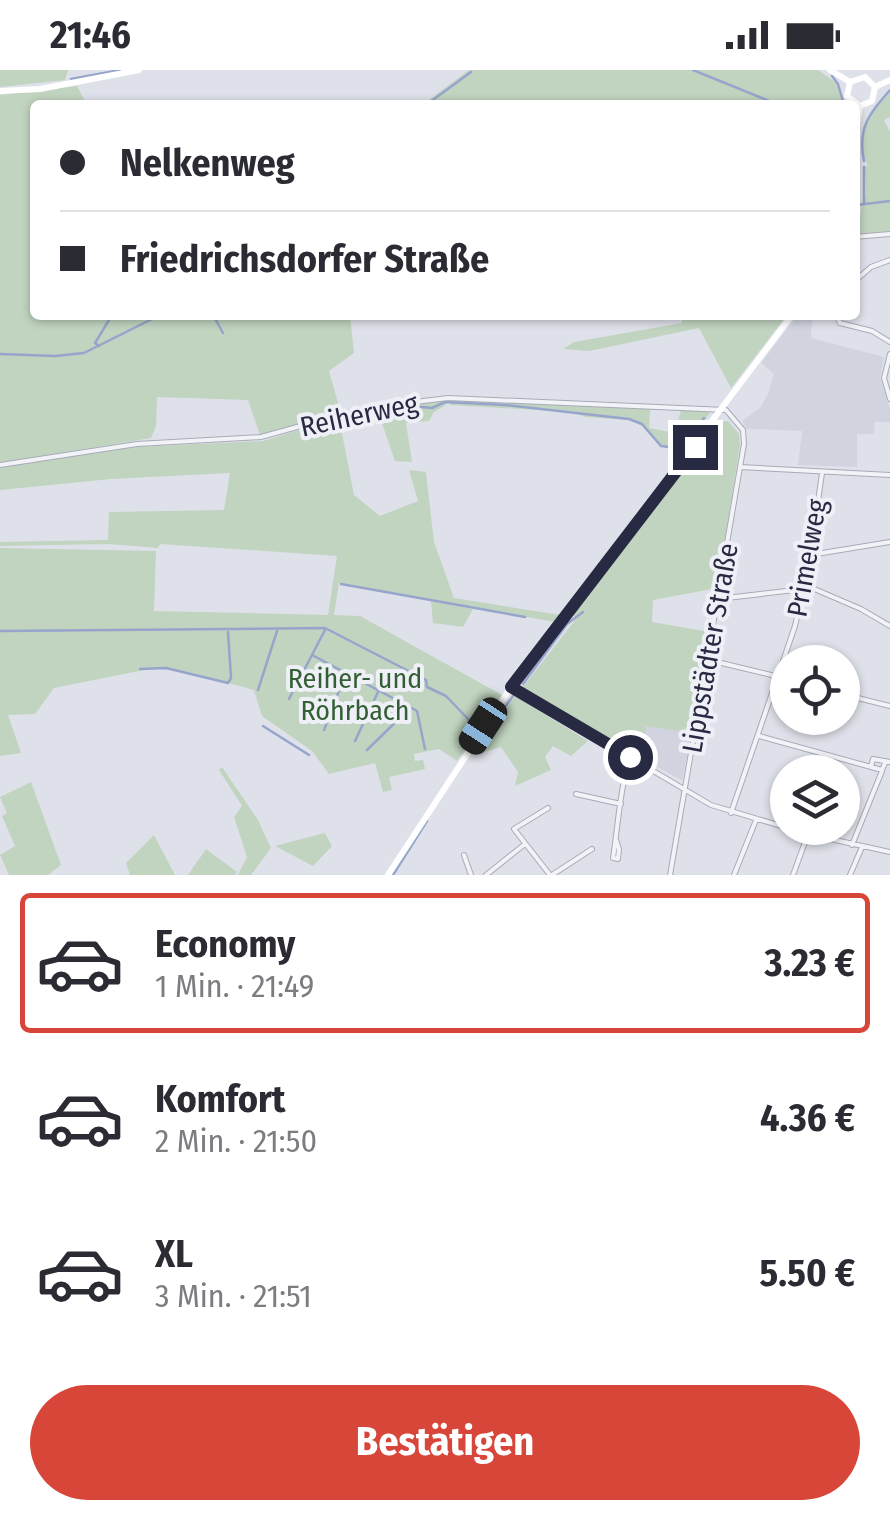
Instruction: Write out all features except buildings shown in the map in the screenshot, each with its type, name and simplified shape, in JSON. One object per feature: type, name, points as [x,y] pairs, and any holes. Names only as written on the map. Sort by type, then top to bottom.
[{"type":"main road","points":[[0,92],[40,89],[138,70]]},
{"type":"main road","points":[[830,70],[850,82],[865,77],[875,87]]},
{"type":"main road","points":[[875,87],[890,80]]},
{"type":"main road","points":[[850,82],[848,96],[853,100]]},
{"type":"main road","points":[[860,106],[872,101],[875,87]]},
{"type":"main road","points":[[388,875],[511,687],[788,320]]},
{"type":"street","points":[[860,237],[890,234]]},
{"type":"street","points":[[860,277],[871,267],[888,261],[890,272]]},
{"type":"street","points":[[838,320],[872,331],[890,342]]},
{"type":"street","points":[[890,354],[884,378],[890,399]]},
{"type":"street","name":"Reiherweg","points":[[0,465],[137,444],[262,438],[366,408],[448,398],[720,410]]},
{"type":"street","name":"Lippstädter Straße","points":[[670,875],[744,435],[737,422],[720,410]]},
{"type":"street","points":[[740,467],[890,475]]},
{"type":"street","name":"Primelweg","points":[[789,645],[804,588],[822,473]]},
{"type":"street","points":[[810,555],[890,542]]},
{"type":"street","points":[[718,599],[804,588],[832,596],[890,626]]},
{"type":"street","points":[[709,660],[770,675]]},
{"type":"street","points":[[511,687],[685,790],[731,814],[770,824]]},
{"type":"street","points":[[860,698],[890,706]]},
{"type":"street","name":"Primelweg","points":[[731,814],[770,705]]},
{"type":"street","points":[[759,736],[882,770]]},
{"type":"street","points":[[616,840],[630,757]]},
{"type":"street","points":[[860,825],[888,761],[873,758],[870,766]]},
{"type":"street","points":[[576,794],[621,804]]},
{"type":"street","points":[[548,808],[514,829],[551,875],[592,849]]},
{"type":"street","points":[[734,875],[756,820]]},
{"type":"street","points":[[490,873],[525,844]]},
{"type":"street","points":[[794,875],[804,845]]},
{"type":"street","points":[[852,845],[890,851]]},
{"type":"street","points":[[850,875],[862,847]]},
{"type":"street","points":[[464,856],[471,875]]},
{"type":"shaded area","points":[[794,320],[812,320],[811,338],[884,357],[880,378],[890,422],[875,422],[874,434],[857,434],[857,467],[798,465],[802,431],[747,429],[742,421],[760,408],[768,394],[774,374],[761,363]]},
{"type":"shaded area","points":[[645,725],[692,733],[682,780],[643,760]]},
{"type":"green space","points":[[0,70],[68,70],[65,80],[0,87]]},
{"type":"green space","points":[[469,70],[818,70],[838,84],[843,100],[429,100]]},
{"type":"green space","points":[[77,86],[84,100],[30,100],[30,320],[351,320],[354,353],[329,371],[341,413],[260,435],[248,400],[157,397],[156,426],[151,438],[0,463],[0,95]]},
{"type":"green space","points":[[890,92],[890,117],[884,120],[890,132],[890,232],[860,235],[868,166],[862,144],[870,118]]},
{"type":"green space","points":[[783,320],[731,388],[699,328],[589,351],[563,349],[574,342],[682,323]]},
{"type":"green space","points":[[446,400],[446,405],[434,412],[429,421],[406,423],[412,462],[395,461],[377,409]]},
{"type":"green space","points":[[451,400],[650,408],[649,428],[675,433],[681,410],[711,411],[685,450],[660,446],[642,426],[629,420],[585,417],[572,412],[450,405]]},
{"type":"green space","name":"Reiher- und Röhrbach","points":[[339,418],[354,495],[380,516],[418,501],[409,470],[426,472],[434,542],[454,598],[560,615],[555,622],[339,583],[334,615],[360,616],[502,695],[457,761],[439,749],[414,754],[415,761],[423,760],[425,769],[389,777],[392,790],[383,792],[375,763],[329,774],[312,751],[262,716],[254,690],[188,672],[154,668],[54,688],[35,714],[8,715],[21,753],[0,756],[0,548],[156,551],[154,611],[328,615],[337,556],[160,544],[158,548],[108,544],[0,546],[0,542],[108,540],[109,512],[224,510],[230,473],[0,490],[0,467],[136,447],[263,441]]},
{"type":"green space","points":[[728,421],[739,434],[740,445],[717,588],[653,600],[652,622],[710,632],[692,733],[646,726],[643,760],[522,688],[719,422]]},
{"type":"green space","points":[[431,601],[473,609],[463,627],[433,623]]},
{"type":"green space","points":[[515,696],[588,741],[571,756],[553,746],[545,757],[551,770],[515,786],[518,772],[501,747],[474,755]]},
{"type":"green space","points":[[222,767],[258,820],[271,848],[251,875],[238,875],[247,857],[234,817],[242,806],[219,770]]},
{"type":"green space","points":[[31,782],[61,865],[48,875],[9,875],[0,855],[15,846],[2,816],[7,813],[0,797]]},
{"type":"green space","points":[[325,833],[332,846],[313,866],[275,846]]},
{"type":"green space","points":[[154,835],[175,875],[130,875],[126,863]]},
{"type":"green space","points":[[206,849],[237,872],[235,875],[188,875]]},
{"type":"waterway","points":[[71,79],[120,70]]},
{"type":"waterway","points":[[693,70],[767,100]]},
{"type":"waterway","points":[[433,100],[471,72]]},
{"type":"waterway","points":[[832,76],[843,100]]},
{"type":"waterway","points":[[864,161],[862,139],[867,121],[890,90]]},
{"type":"waterway","points":[[864,167],[864,203]]},
{"type":"waterway","points":[[860,205],[890,201]]},
{"type":"waterway","points":[[99,346],[95,343],[109,320]]},
{"type":"waterway","points":[[0,354],[84,353],[150,320]]},
{"type":"waterway","points":[[216,320],[223,333]]},
{"type":"waterway","points":[[411,406],[432,408],[445,402],[505,405],[629,419],[642,424],[661,446],[684,449],[704,418]]},
{"type":"waterway","points":[[341,584],[525,617]]},
{"type":"waterway","points":[[523,684],[567,624],[583,612]]},
{"type":"waterway","points":[[0,631],[325,628],[426,680],[427,687],[446,696],[469,720],[465,745]]},
{"type":"waterway","points":[[289,699],[325,630]]},
{"type":"waterway","points":[[258,690],[277,631]]},
{"type":"waterway","points":[[140,669],[166,668],[228,683],[228,632]]},
{"type":"waterway","points":[[314,656],[417,711],[425,749]]},
{"type":"waterway","points":[[324,730],[345,675]]},
{"type":"waterway","points":[[355,741],[378,692]]},
{"type":"waterway","points":[[474,750],[513,696]]},
{"type":"waterway","points":[[367,750],[409,709]]},
{"type":"waterway","points":[[263,726],[309,755]]},
{"type":"waterway","points":[[393,875],[427,821]]},
{"type":"route","points":[[630,757],[511,687],[695,447]]}]
